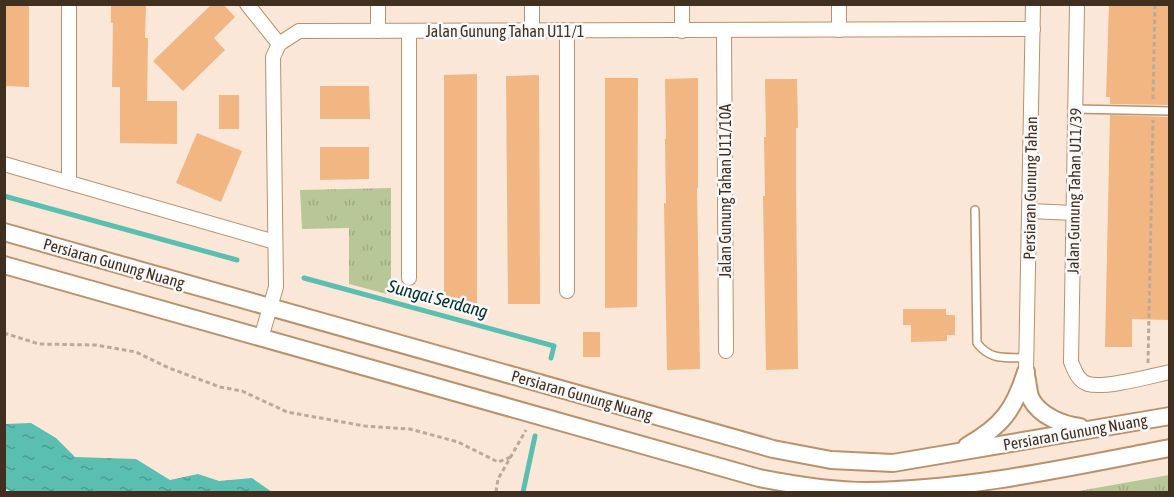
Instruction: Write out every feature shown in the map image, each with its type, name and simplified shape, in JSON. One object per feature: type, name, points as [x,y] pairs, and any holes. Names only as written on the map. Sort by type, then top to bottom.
[{"type":"street","points":[[69,4],[69,183]]},
{"type":"street","points":[[247,4],[279,44],[273,57],[276,287],[261,338]]},
{"type":"street","points":[[378,4],[378,31]]},
{"type":"street","points":[[532,4],[532,31]]},
{"type":"street","points":[[682,4],[682,31]]},
{"type":"street","points":[[839,4],[839,30]]},
{"type":"street","name":"Persiaran Gunung Tahan","points":[[1026,365],[1033,4]]},
{"type":"street","name":"Jalan Gunung Tahan U11/39","points":[[1077,4],[1071,362],[1077,376],[1088,384],[1106,385],[1148,376]]},
{"type":"street","name":"Jalan Gunung Tahan U11/1","points":[[279,44],[298,31],[1033,29]]},
{"type":"street","points":[[408,31],[409,278]]},
{"type":"street","points":[[567,31],[567,291]]},
{"type":"street","name":"Jalan Gunung Tahan U11/10A","points":[[724,31],[726,351]]},
{"type":"street","points":[[4,164],[275,242]]},
{"type":"street","points":[[1030,211],[1074,213]]},
{"type":"street","name":"Persiaran Gunung Nuang","points":[[4,232],[773,449],[831,460],[892,463],[1170,416]]},
{"type":"street","name":"Persiaran Gunung Nuang","points":[[4,265],[759,478],[819,489],[867,491],[942,487],[1045,471],[1170,447]]},
{"type":"street","points":[[1026,365],[1031,399],[1047,415],[1065,425],[1092,429]]},
{"type":"street","points":[[956,453],[986,435],[1005,418],[1018,398],[1026,365]]},
{"type":"street","points":[[1148,376],[1170,372]]},
{"type":"lane","points":[[1075,109],[1170,111]]},
{"type":"lane","points":[[975,210],[977,343],[985,352],[996,357],[1026,365]]},
{"type":"path","points":[[1148,376],[1155,4]]},
{"type":"path","points":[[4,333],[39,344],[95,345],[136,352],[169,368],[220,387],[242,391],[287,412],[365,426],[410,429],[458,442],[498,462],[511,457]]},
{"type":"path","points":[[496,492],[498,479],[535,415]]},
{"type":"green space","points":[[391,188],[391,295],[349,284],[349,228],[302,229],[300,190]]},
{"type":"green space","points":[[1169,475],[1169,492],[1073,492]]},
{"type":"water","points":[[31,423],[56,438],[75,457],[136,459],[170,480],[198,474],[219,481],[252,478],[272,492],[12,492],[6,489],[5,485],[5,424]]},
{"type":"building","points":[[4,4],[29,4],[29,87],[4,86]]},
{"type":"building","points":[[111,4],[146,4],[147,101],[177,101],[177,144],[120,143],[120,87],[112,87]]},
{"type":"building","points":[[212,4],[223,4],[235,17],[214,38],[225,50],[183,91],[153,61]]},
{"type":"building","points":[[1109,4],[1170,4],[1170,105],[1110,104],[1110,97],[1106,97]]},
{"type":"building","points":[[477,74],[477,303],[444,303],[444,75]]},
{"type":"building","points":[[539,75],[540,304],[508,304],[506,76]]},
{"type":"building","points":[[605,78],[638,78],[637,307],[605,308]]},
{"type":"building","points":[[698,78],[700,369],[667,370],[664,203],[666,203],[665,79]]},
{"type":"building","points":[[765,79],[797,79],[798,369],[766,370],[763,196],[765,196]]},
{"type":"building","points":[[320,86],[369,86],[370,119],[320,119]]},
{"type":"building","points":[[219,95],[239,95],[239,129],[219,129]]},
{"type":"building","points":[[1110,115],[1170,117],[1170,320],[1132,319],[1132,347],[1105,347]]},
{"type":"building","points":[[197,133],[242,151],[221,202],[176,183]]},
{"type":"building","points":[[320,147],[369,147],[369,179],[320,180]]},
{"type":"building","points":[[903,309],[946,309],[946,315],[955,315],[955,335],[947,335],[947,341],[911,342],[911,325],[903,325]]},
{"type":"building","points":[[583,332],[600,332],[600,357],[583,357]]},
{"type":"waterway","name":"Sungai Serdang","points":[[4,196],[237,260]]},
{"type":"waterway","name":"Sungai Serdang","points":[[304,278],[554,346],[551,358]]},
{"type":"waterway","name":"Sungai Serdang","points":[[523,492],[535,436]]}]
